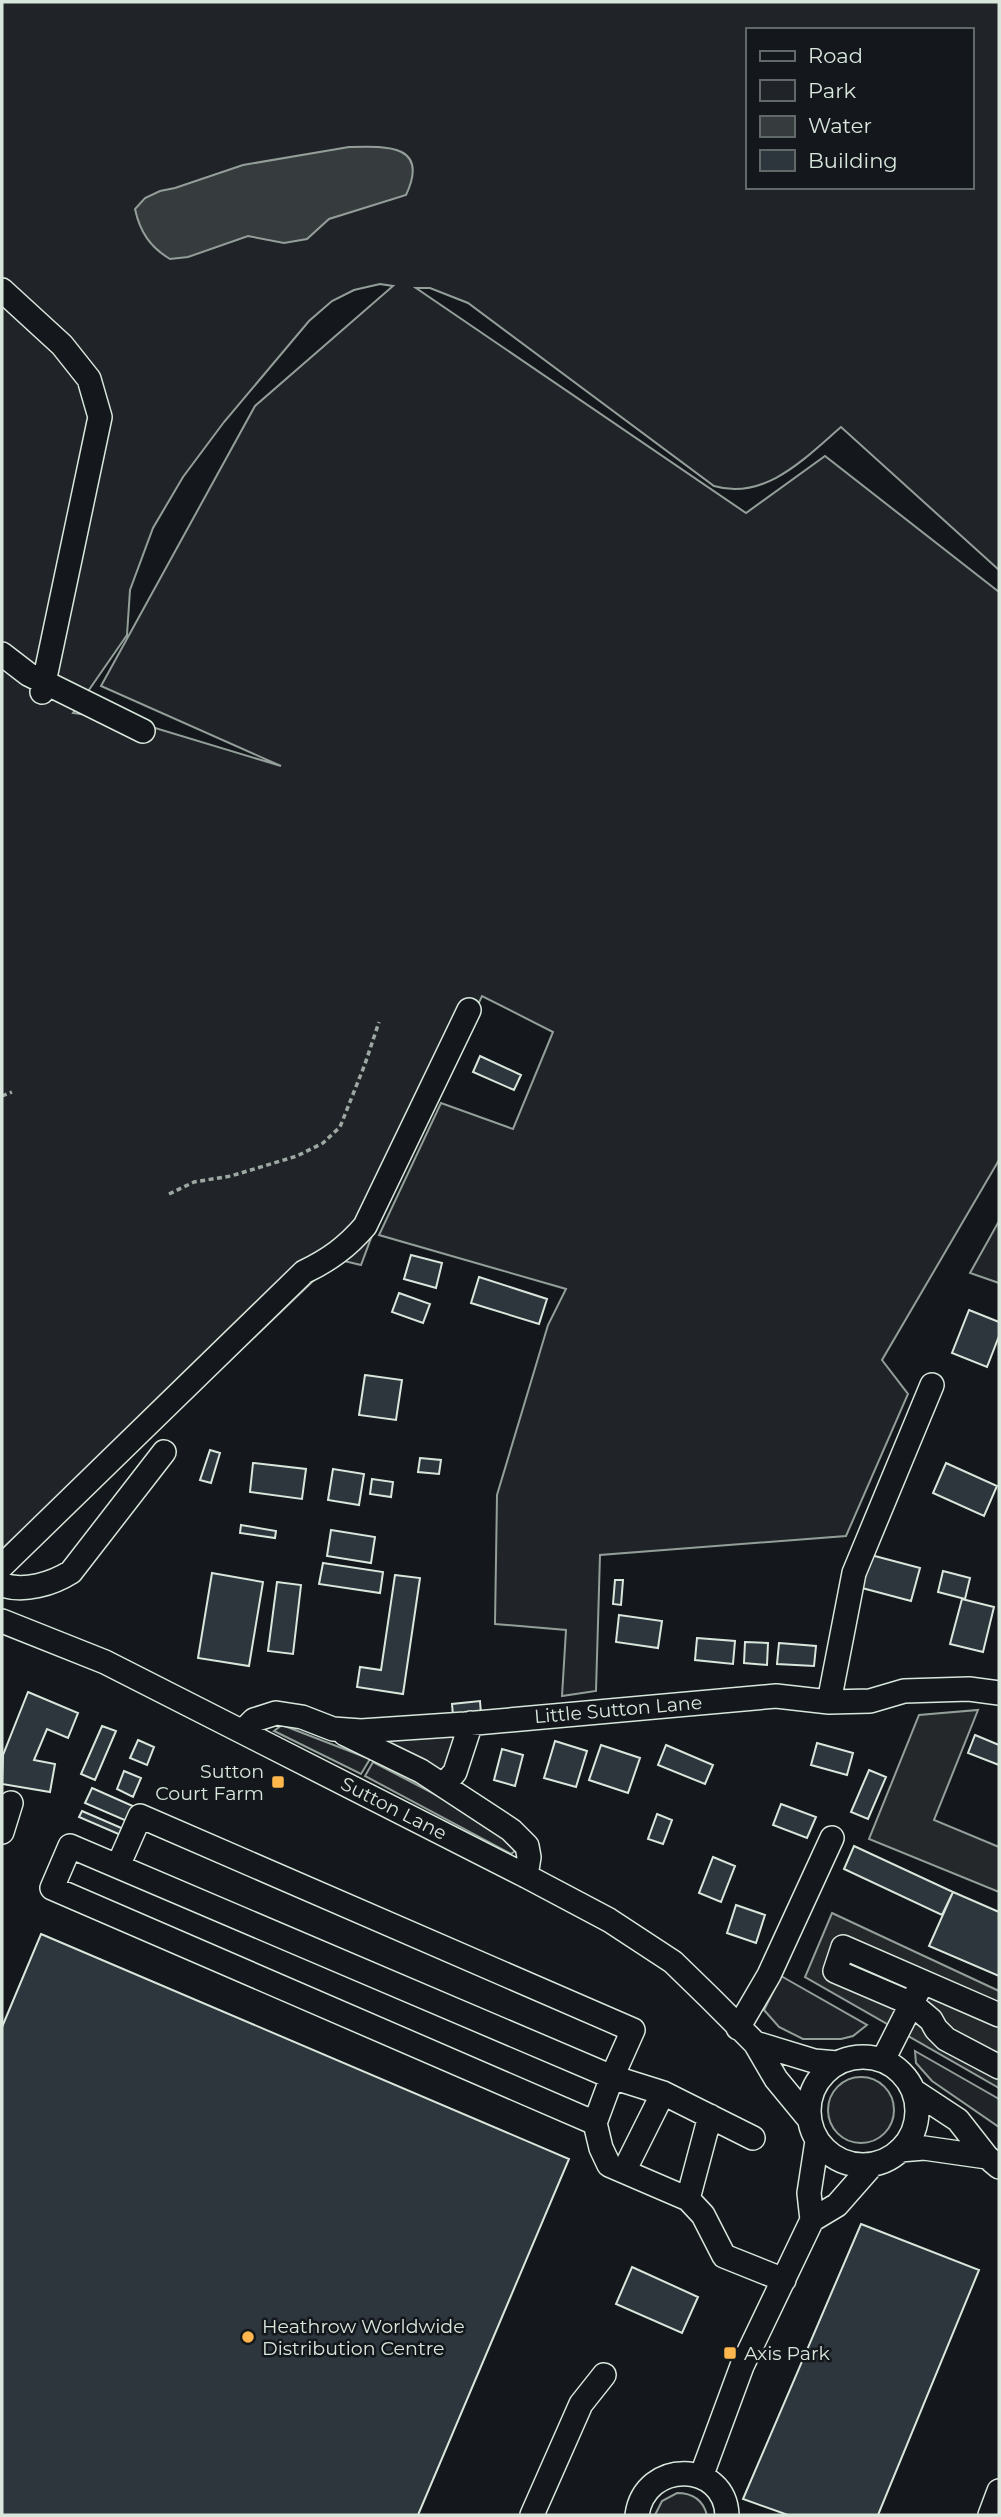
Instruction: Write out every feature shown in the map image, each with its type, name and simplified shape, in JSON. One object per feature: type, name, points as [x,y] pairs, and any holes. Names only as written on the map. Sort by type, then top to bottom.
[{"type":"street","points":[[2,290],[62,345],[89,379],[100,417],[43,687]]},
{"type":"street","points":[[2,654],[43,687],[143,732]]},
{"type":"street","points":[[2,1566],[304,1272],[330,1260],[365,1226],[469,1010]]},
{"type":"street","points":[[829,1702],[854,1573],[932,1385]]},
{"type":"street","points":[[2,1585],[12,1588],[54,1583],[71,1572],[164,1452]]},
{"type":"street","name":"Sutton Lane","points":[[2,1621],[105,1662],[609,1920],[673,1962],[747,2036],[776,2079],[809,2119]]},
{"type":"street","name":"Little Sutton Lane","points":[[243,1731],[254,1720],[276,1713],[302,1717],[333,1729],[361,1731],[776,1696],[829,1702],[870,1701],[904,1691],[969,1689],[999,1693]]},
{"type":"street","points":[[444,1785],[455,1772],[471,1723]]},
{"type":"street","points":[[333,1729],[397,1757],[444,1785],[524,1842],[528,1848],[526,1876]]},
{"type":"street","points":[[2,1832],[11,1803]]},
{"type":"street","points":[[118,1866],[140,1816],[633,2030],[595,2123],[601,2148],[609,2165],[688,2199],[703,2215],[724,2256],[784,2280]]},
{"type":"street","points":[[747,2036],[769,1975],[832,1838]]},
{"type":"street","points":[[595,2123],[52,1888],[70,1846],[612,2077],[663,2094],[753,2138]]},
{"type":"street","points":[[999,2015],[843,1947],[835,1971],[912,2004],[931,2020],[946,2039],[999,2067]]},
{"type":"street","points":[[883,2060],[922,1982]]},
{"type":"street","name":"Sutton Lane","points":[[747,2036],[814,2061],[837,2063]]},
{"type":"street","points":[[914,2091],[918,2108],[911,2137],[889,2159],[873,2164],[851,2163],[827,2152],[817,2141],[809,2119],[808,2106],[816,2083],[825,2071],[837,2063],[860,2057],[883,2060],[896,2068],[914,2091],[957,2120],[993,2162]]},
{"type":"street","points":[[624,2171],[663,2094]]},
{"type":"street","points":[[688,2199],[709,2116]]},
{"type":"street","points":[[701,2477],[741,2366],[812,2220],[809,2193],[817,2141]]},
{"type":"street","points":[[900,2150],[924,2148],[993,2162]]},
{"type":"street","points":[[812,2220],[837,2205],[873,2164]]},
{"type":"street","points":[[532,2515],[581,2404],[604,2375]]},
{"type":"street","points":[[637,2515],[646,2491],[657,2480],[679,2474],[701,2477],[713,2485],[722,2496],[727,2515]]},
{"type":"street","points":[[990,2515],[999,2491]]},
{"type":"path","points":[[169,1194],[194,1182],[231,1176],[297,1156],[323,1143],[340,1127],[379,1022]]},
{"type":"path","points":[[2,1096],[12,1092]]},
{"type":"green space","points":[[2,2],[999,2],[999,570],[841,427],[798,463],[767,482],[733,489],[714,486],[468,303],[430,288],[416,288],[746,513],[825,456],[999,592],[999,1160],[882,1360],[908,1394],[846,1536],[600,1555],[596,1691],[562,1696],[566,1630],[495,1624],[497,1495],[548,1325],[566,1289],[379,1235],[441,1103],[513,1129],[553,1032],[482,996],[377,1222],[361,1265],[336,1259],[2,1579]],"holes":[[[380,284],[393,286],[255,406],[101,686],[281,766],[132,721],[73,713],[127,635],[130,590],[153,528],[183,477],[224,422],[309,321],[332,301],[354,290]]]},
{"type":"green space","points":[[999,1221],[999,1283],[970,1273]]},
{"type":"green space","points":[[282,1725],[370,1759],[361,1774],[274,1731]]},
{"type":"green space","points":[[454,1733],[456,1741],[445,1769],[440,1771],[377,1737]]},
{"type":"green space","points":[[373,1762],[444,1799],[519,1848],[511,1854],[365,1776]]},
{"type":"green space","points":[[781,1976],[867,2025],[853,2036],[841,2039],[803,2039],[779,2027],[764,2010]]},
{"type":"green space","points":[[915,2051],[999,2099],[999,2127],[932,2081],[916,2063]]},
{"type":"green space","points":[[854,2077],[868,2077],[880,2082],[889,2091],[894,2110],[892,2123],[885,2134],[868,2143],[854,2143],[842,2138],[833,2129],[828,2117],[828,2103],[833,2091],[842,2082]]},
{"type":"green space","points":[[677,2493],[696,2498],[707,2515],[655,2515],[662,2501]]},
{"type":"shaded area","points":[[978,1710],[934,1820],[999,1847],[999,1892],[869,1839],[919,1715]]},
{"type":"shaded area","points":[[832,1913],[999,1991],[999,2088],[805,1977]]},
{"type":"water","points":[[349,147],[390,148],[408,157],[412,166],[412,178],[406,195],[329,219],[307,239],[284,243],[248,236],[188,257],[170,259],[151,244],[140,225],[135,209],[145,198],[160,191],[243,165]]},
{"type":"building","points":[[480,1056],[521,1075],[514,1090],[473,1072]]},
{"type":"building","points":[[411,1255],[442,1263],[436,1288],[404,1279]]},
{"type":"building","points":[[479,1277],[547,1299],[539,1324],[471,1303]]},
{"type":"building","points":[[399,1293],[430,1304],[423,1323],[392,1312]]},
{"type":"building","points":[[969,1310],[999,1322],[999,1336],[987,1367],[952,1353]]},
{"type":"building","points":[[365,1375],[402,1380],[396,1420],[359,1415]]},
{"type":"building","points":[[210,1450],[220,1453],[211,1483],[200,1480]]},
{"type":"building","points":[[420,1458],[441,1460],[439,1474],[418,1472]]},
{"type":"building","points":[[253,1463],[306,1469],[302,1499],[250,1492]]},
{"type":"building","points":[[946,1463],[997,1486],[984,1516],[933,1493]]},
{"type":"building","points":[[333,1469],[364,1474],[359,1505],[328,1500]]},
{"type":"building","points":[[372,1479],[393,1482],[391,1497],[370,1494]]},
{"type":"building","points":[[241,1525],[276,1531],[275,1538],[240,1533]]},
{"type":"building","points":[[331,1530],[375,1537],[371,1563],[327,1556]]},
{"type":"building","points":[[871,1555],[920,1568],[911,1601],[862,1588]]},
{"type":"building","points":[[323,1563],[383,1572],[380,1593],[319,1584]]},
{"type":"building","points":[[943,1571],[970,1578],[965,1599],[938,1592]]},
{"type":"building","points":[[212,1573],[263,1582],[249,1666],[198,1658]]},
{"type":"building","points":[[395,1575],[420,1578],[403,1694],[357,1687],[360,1667],[381,1670]]},
{"type":"building","points":[[615,1580],[623,1580],[621,1605],[613,1604]]},
{"type":"building","points":[[277,1582],[301,1585],[293,1654],[268,1651]]},
{"type":"building","points":[[962,1599],[994,1607],[983,1652],[950,1644]]},
{"type":"building","points":[[619,1615],[662,1621],[658,1648],[616,1642]]},
{"type":"building","points":[[697,1638],[735,1641],[733,1664],[695,1660]]},
{"type":"building","points":[[745,1642],[768,1643],[767,1665],[744,1663]]},
{"type":"building","points":[[779,1643],[816,1646],[814,1666],[777,1664]]},
{"type":"building","points":[[28,1692],[78,1713],[68,1738],[47,1729],[34,1760],[55,1764],[50,1792],[2,1784],[3,1755]]},
{"type":"building","points":[[480,1701],[481,1714],[453,1716],[452,1704]]},
{"type":"building","points":[[102,1726],[116,1731],[95,1780],[81,1774]]},
{"type":"building","points":[[975,1735],[999,1745],[999,1765],[968,1753]]},
{"type":"building","points":[[138,1740],[154,1747],[147,1765],[130,1758]]},
{"type":"building","points":[[555,1741],[587,1751],[576,1787],[544,1778]]},
{"type":"building","points":[[817,1743],[853,1753],[847,1775],[811,1765]]},
{"type":"building","points":[[601,1745],[640,1758],[628,1793],[589,1780]]},
{"type":"building","points":[[666,1745],[713,1765],[705,1784],[658,1765]]},
{"type":"building","points":[[502,1749],[523,1755],[515,1786],[494,1780]]},
{"type":"building","points":[[869,1770],[886,1777],[868,1819],[851,1812]]},
{"type":"building","points":[[124,1771],[141,1778],[133,1797],[117,1789]]},
{"type":"building","points":[[92,1788],[135,1807],[129,1822],[85,1803]]},
{"type":"building","points":[[781,1804],[816,1817],[807,1838],[773,1825]]},
{"type":"building","points":[[82,1811],[126,1830],[123,1836],[79,1817]]},
{"type":"building","points":[[657,1814],[672,1820],[663,1844],[648,1839]]},
{"type":"building","points":[[854,1846],[953,1892],[942,1915],[844,1869]]},
{"type":"building","points":[[713,1857],[735,1866],[721,1902],[699,1893]]},
{"type":"building","points":[[953,1892],[999,1912],[999,1976],[929,1946]]},
{"type":"building","points":[[736,1905],[765,1915],[756,1943],[727,1933]]},
{"type":"building","name":"Heathrow Worldwide Distribution Centre","points":[[41,1934],[569,2159],[418,2515],[2,2515],[2,2027]]},
{"type":"building","points":[[861,2224],[979,2270],[878,2515],[788,2515],[743,2499]]},
{"type":"building","points":[[632,2267],[698,2297],[682,2333],[616,2304]]},
{"type":"place","name":"Sutton Court Farm","points":[[278,1782]]},
{"type":"place","name":"Heathrow Worldwide Distribution Centre","points":[[248,2337]]},
{"type":"place","name":"Axis Park","points":[[730,2353]]}]
